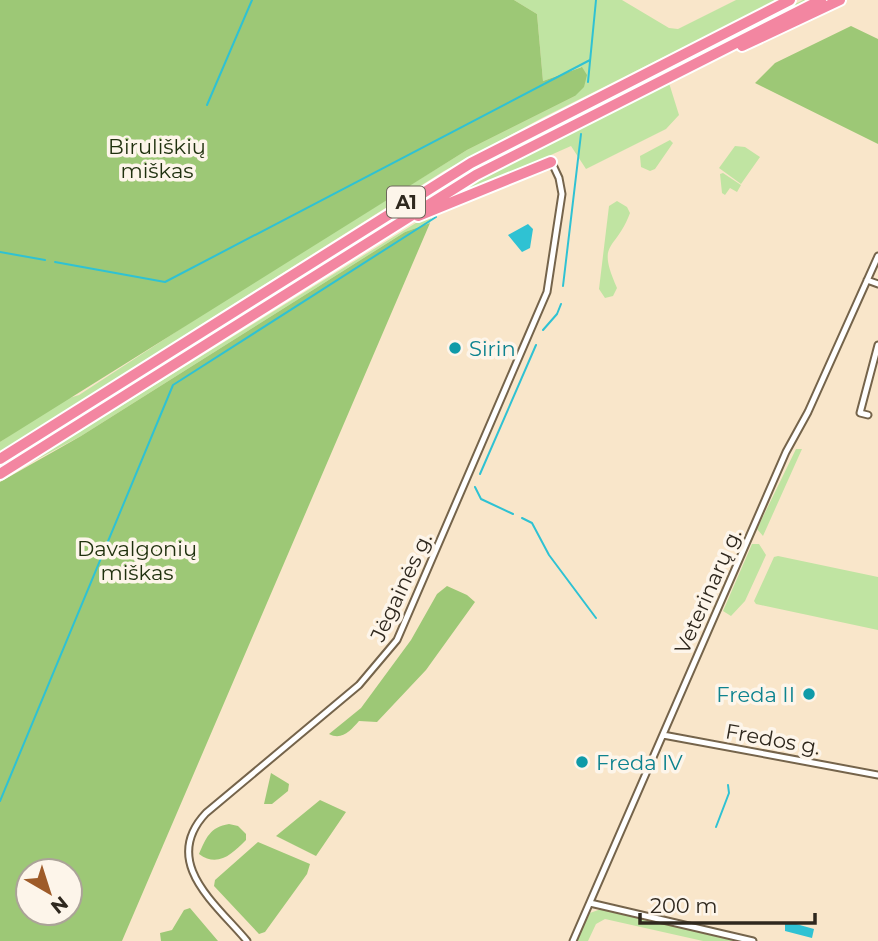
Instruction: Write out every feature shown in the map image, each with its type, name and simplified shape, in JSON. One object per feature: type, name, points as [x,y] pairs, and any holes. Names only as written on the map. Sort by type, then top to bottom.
[{"type":"highway","name":"A1","points":[[0,459],[471,163],[790,0]]},
{"type":"highway","name":"A1","points":[[0,474],[476,175],[821,0]]},
{"type":"highway","points":[[679,71],[770,35],[840,0]]},
{"type":"highway","points":[[396,225],[551,162]]},
{"type":"street","name":"Jėgainės g.","points":[[247,941],[193,877],[188,857],[190,835],[206,813],[359,685],[397,640],[547,292],[562,194],[559,178],[551,162]]},
{"type":"street","name":"Veterinarų g.","points":[[573,941],[786,452],[808,412],[878,256]]},
{"type":"street","points":[[867,279],[878,284]]},
{"type":"street","points":[[868,415],[860,413],[878,345]]},
{"type":"street","name":"Fredos g.","points":[[663,734],[878,775]]},
{"type":"street","points":[[590,902],[753,941]]},
{"type":"green space","name":"Biruliškių miškas","points":[[0,0],[514,0],[537,14],[543,81],[582,67],[587,75],[584,87],[575,96],[467,150],[0,442]]},
{"type":"green space","points":[[514,0],[622,0],[669,28],[678,29],[736,0],[778,0],[542,118],[444,171],[0,452],[0,442],[63,400],[79,395],[237,292],[467,150],[575,96],[581,67],[543,81],[537,14]]},
{"type":"green space","points":[[803,0],[811,0],[495,160],[0,470],[0,463],[485,159]]},
{"type":"green space","points":[[851,26],[878,39],[878,144],[755,83],[775,63]]},
{"type":"green space","points":[[669,83],[679,115],[666,129],[586,169],[571,146],[440,204],[495,171]]},
{"type":"green space","points":[[670,140],[673,143],[655,169],[650,171],[641,167],[640,156]]},
{"type":"green space","points":[[735,146],[745,147],[760,157],[741,184],[719,168]]},
{"type":"green space","points":[[723,173],[741,185],[737,192],[730,188],[725,195],[722,193],[720,174]]},
{"type":"green space","points":[[617,201],[627,207],[630,213],[608,254],[617,288],[613,296],[605,298],[599,289],[609,206]]},
{"type":"green space","points":[[432,213],[430,223],[405,232],[81,436],[21,468]]},
{"type":"green space","name":"Davalgonių miškas","points":[[430,223],[122,941],[0,941],[0,482],[81,436],[405,232]]},
{"type":"green space","points":[[796,449],[802,449],[763,536],[757,529]]},
{"type":"green space","points":[[752,544],[759,544],[766,555],[745,601],[731,616],[723,611]]},
{"type":"green space","points":[[774,557],[878,577],[878,630],[756,604],[754,601]]},
{"type":"green space","points":[[447,586],[467,595],[475,602],[426,670],[377,722],[359,721],[342,735],[329,734],[361,708],[411,640],[437,594]]},
{"type":"green space","points":[[271,773],[289,784],[288,791],[272,804],[264,804]]},
{"type":"green space","points":[[320,800],[346,812],[316,856],[276,836]]},
{"type":"green space","points":[[229,824],[238,826],[246,834],[246,840],[224,858],[212,860],[199,854],[213,831]]},
{"type":"green space","points":[[258,842],[310,864],[307,874],[265,932],[259,934],[214,886],[215,880]]},
{"type":"green space","points":[[190,908],[218,941],[161,941],[160,933],[172,930],[184,910]]},
{"type":"green space","points":[[601,909],[735,941],[703,941],[605,919],[596,924],[588,941],[576,941],[590,913]]},
{"type":"water","points":[[528,224],[533,229],[530,248],[522,252],[508,235]]},
{"type":"water","points":[[785,923],[814,929],[812,938],[785,931]]},
{"type":"waterway","points":[[207,105],[252,0]]},
{"type":"waterway","points":[[588,82],[596,0]]},
{"type":"waterway","points":[[55,262],[165,282],[590,60]]},
{"type":"waterway","points":[[563,286],[581,134]]},
{"type":"waterway","points":[[0,801],[173,385],[436,217]]},
{"type":"waterway","points":[[0,252],[45,260]]},
{"type":"waterway","points":[[543,330],[557,314],[561,304]]},
{"type":"waterway","points":[[480,474],[536,345]]},
{"type":"waterway","points":[[475,487],[481,499],[513,514]]},
{"type":"waterway","points":[[522,518],[532,523],[549,555],[596,618]]},
{"type":"waterway","points":[[716,827],[729,793],[728,785]]},
{"type":"place","name":"Sirin","points":[[455,348]]},
{"type":"place","name":"Freda II","points":[[809,694]]},
{"type":"place","name":"Freda IV","points":[[582,762]]}]
